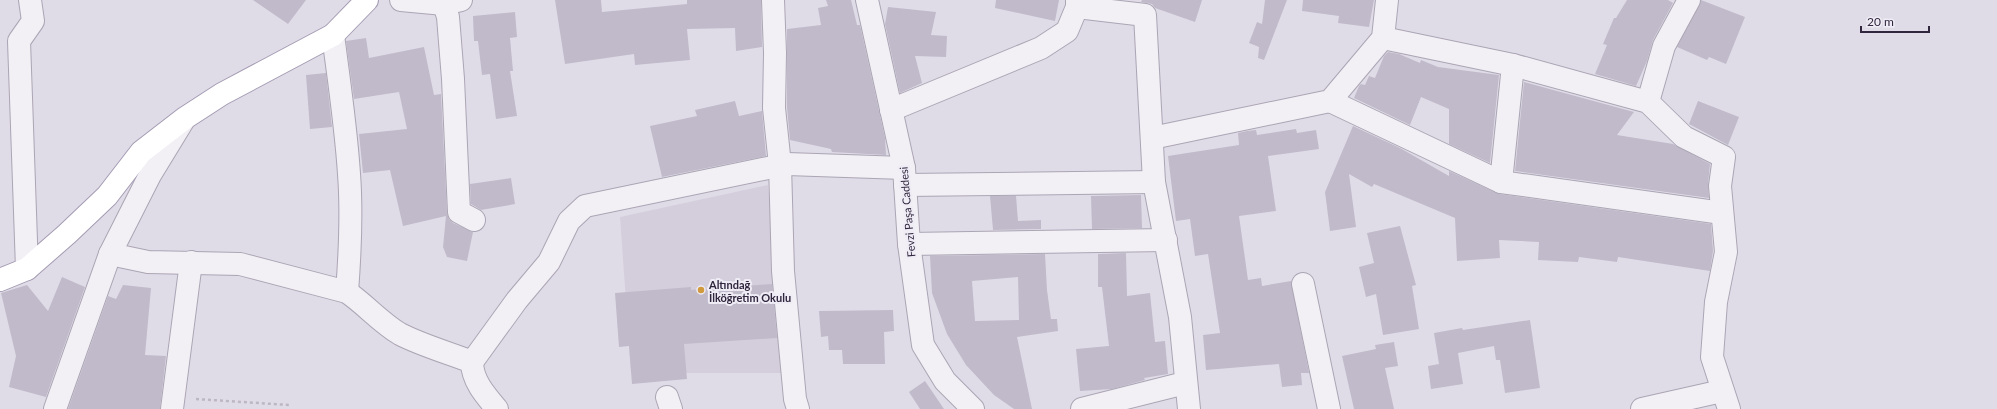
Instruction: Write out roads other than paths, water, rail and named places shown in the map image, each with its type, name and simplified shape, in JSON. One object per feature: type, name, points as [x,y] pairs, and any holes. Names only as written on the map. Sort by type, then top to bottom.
[{"type":"main road","points":[[0,280],[27,269],[67,234],[107,196],[141,152],[185,118],[222,94],[334,35],[367,0]]},
{"type":"street","points":[[27,269],[9,40],[33,21],[30,0]]},
{"type":"street","points":[[401,0],[453,2],[448,17],[453,79],[459,212],[474,220]]},
{"type":"street","points":[[773,0],[775,53],[774,108],[780,165],[783,271],[795,399],[798,409]]},
{"type":"street","name":"Fevzi Paşa Caddesi","points":[[867,0],[905,177],[909,244],[923,345],[945,381],[973,409]]},
{"type":"street","points":[[1330,101],[1384,38],[1387,0]]},
{"type":"street","points":[[1648,102],[1664,46],[1689,0]]},
{"type":"street","points":[[891,110],[1041,48],[1067,31],[1077,3],[1145,15],[1154,182],[1180,317],[1185,383],[1189,409]]},
{"type":"street","points":[[334,35],[343,100],[349,174],[350,244],[347,292]]},
{"type":"street","points":[[1384,38],[1513,65],[1648,102],[1684,137],[1724,157],[1720,186],[1726,252],[1716,302],[1712,357],[1725,400],[1642,409]]},
{"type":"street","points":[[1501,182],[1513,65]]},
{"type":"street","points":[[1152,138],[1330,101],[1501,182],[1722,213]]},
{"type":"street","points":[[55,409],[110,254],[150,175],[185,118]]},
{"type":"street","points":[[497,409],[485,394],[472,373],[472,362],[517,300],[550,262],[569,221],[585,206],[787,164],[905,177],[1154,182]]},
{"type":"street","points":[[909,244],[1166,240]]},
{"type":"street","points":[[110,254],[148,262],[240,264],[347,292],[362,302],[380,321],[402,334],[472,362]]},
{"type":"street","points":[[173,403],[191,262]]},
{"type":"street","points":[[1303,284],[1329,409]]},
{"type":"street","points":[[945,381],[951,409]]},
{"type":"street","points":[[1082,409],[1185,383]]},
{"type":"place","name":"Altındağ İlköğretim Okulu","points":[[701,290]]}]
